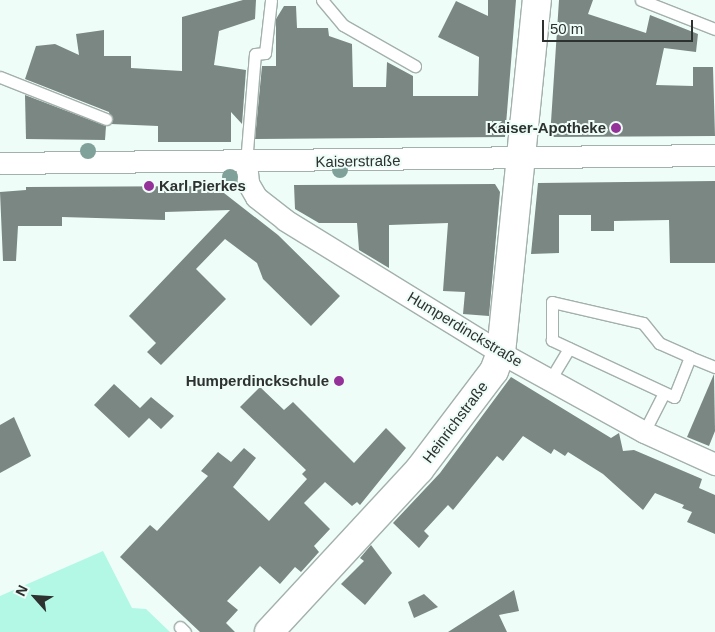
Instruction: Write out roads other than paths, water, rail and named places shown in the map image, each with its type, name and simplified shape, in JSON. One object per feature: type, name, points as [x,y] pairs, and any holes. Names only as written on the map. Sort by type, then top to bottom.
[{"type":"main road","name":"Heinrichstraße","points":[[268,632],[419,470],[494,371],[502,353],[524,158],[537,0]]},
{"type":"street","name":"Kaiserstraße","points":[[0,163],[246,163],[715,155]]},
{"type":"street","name":"Humperdinckstraße","points":[[246,163],[248,183],[268,207],[502,353],[644,432],[715,464]]},
{"type":"lane","points":[[246,163],[255,54],[265,53],[271,0]]},
{"type":"lane","points":[[322,0],[343,25],[415,66]]},
{"type":"lane","points":[[641,0],[715,29]]},
{"type":"lane","points":[[0,77],[106,119]]},
{"type":"lane","points":[[690,357],[674,397],[552,340],[552,302],[643,323],[659,343],[715,367]]},
{"type":"lane","points":[[550,380],[569,348]]},
{"type":"lane","points":[[644,432],[664,393]]},
{"type":"place","name":"Kaiser-Apotheke","points":[[616,128]]},
{"type":"place","name":"Karl Pierkes","points":[[149,186]]},
{"type":"place","name":"Humperdinckschule","points":[[339,381]]}]
